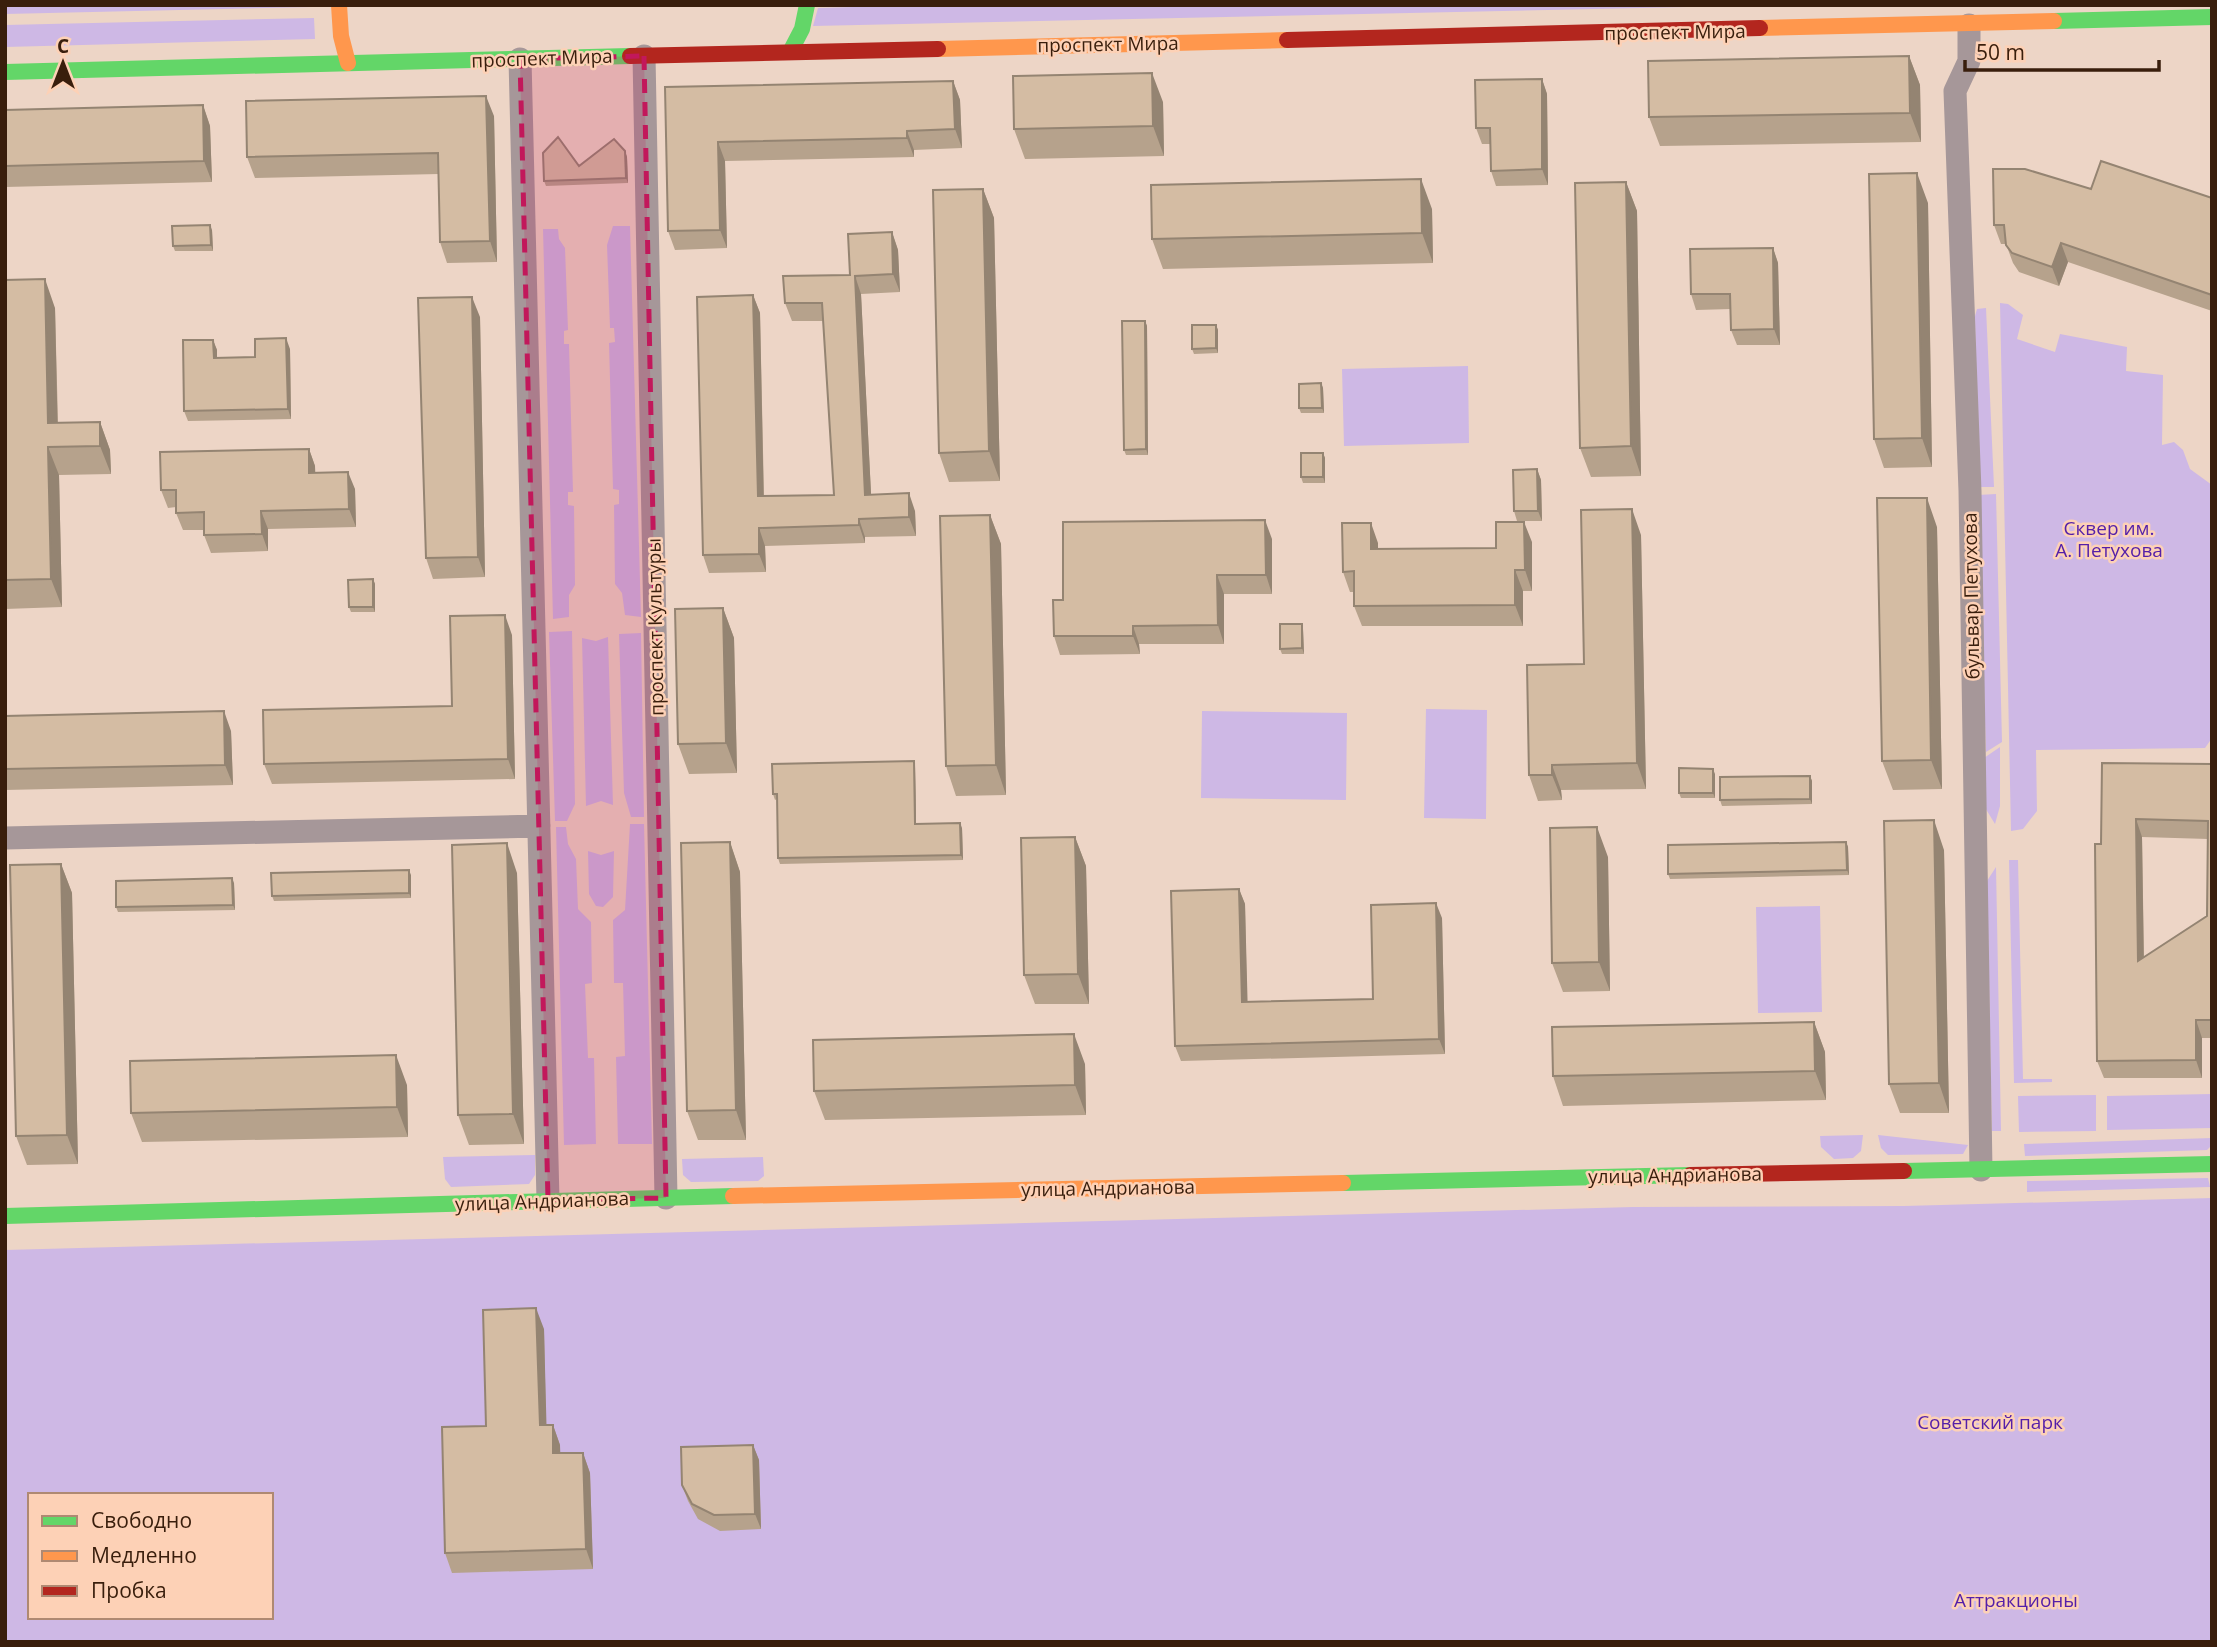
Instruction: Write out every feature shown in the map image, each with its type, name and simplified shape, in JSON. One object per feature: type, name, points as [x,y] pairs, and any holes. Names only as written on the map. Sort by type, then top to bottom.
[{"type":"main road","points":[[339,5],[341,36],[348,63]]},
{"type":"main road","points":[[790,52],[802,29],[807,5]]},
{"type":"main road","name":"проспект Мира","points":[[5,72],[2212,17]]},
{"type":"main road","name":"улица Андрианова","points":[[5,1216],[548,1200],[2212,1164]]},
{"type":"street","name":"бульвар Петухова","points":[[1969,25],[1969,61],[1955,91],[1970,491],[1981,1170]]},
{"type":"street","name":"проспект Культуры","points":[[644,55],[666,1198]]},
{"type":"street","points":[[520,59],[548,1200]]},
{"type":"street","points":[[5,838],[539,826]]},
{"type":"highlighted area","points":[[644,56],[666,1198],[548,1200],[520,59]]},
{"type":"green space","points":[[5,5],[313,5],[313,7],[5,14]]},
{"type":"green space","points":[[923,5],[1783,5],[813,26],[818,8]]},
{"type":"green space","points":[[314,18],[315,39],[5,47],[5,25]]},
{"type":"green space","points":[[613,226],[630,226],[641,617],[625,615],[622,593],[615,584],[614,505],[619,504],[619,490],[613,489],[609,343],[615,342],[614,328],[610,328],[607,245]]},
{"type":"green space","points":[[543,229],[558,229],[559,239],[565,248],[568,330],[564,331],[564,344],[569,344],[573,492],[568,492],[568,505],[574,506],[575,585],[569,595],[569,617],[553,619]]},
{"type":"green space","name":"Сквер им. А. Петухова","points":[[2000,303],[2008,304],[2023,315],[2017,339],[2055,352],[2060,334],[2127,347],[2126,371],[2163,375],[2162,445],[2174,442],[2183,450],[2190,469],[2212,485],[2212,738],[2205,748],[2036,750],[2037,811],[2023,829],[2011,831]]},
{"type":"green space","points":[[1986,308],[1994,487],[1978,487],[1975,316],[1977,309]]},
{"type":"green space","points":[[1468,366],[1469,443],[1344,446],[1342,369]]},
{"type":"green space","points":[[1996,494],[2002,742],[1986,752],[1978,495]]},
{"type":"green space","points":[[572,631],[575,804],[567,821],[555,821],[549,632]]},
{"type":"green space","points":[[641,633],[644,817],[631,817],[624,793],[619,634]]},
{"type":"green space","points":[[608,637],[613,805],[601,801],[586,806],[582,638],[596,641]]},
{"type":"green space","points":[[1426,709],[1487,710],[1486,819],[1424,818]]},
{"type":"green space","points":[[1202,711],[1347,713],[1346,800],[1201,798]]},
{"type":"green space","points":[[2000,747],[2000,806],[1995,824],[1984,806],[1984,758]]},
{"type":"green space","points":[[630,824],[644,824],[652,1144],[618,1144],[616,1057],[625,1056],[623,983],[614,983],[613,920],[625,910]]},
{"type":"green space","points":[[556,827],[566,827],[568,844],[576,859],[578,909],[591,922],[592,983],[585,984],[588,1058],[594,1058],[596,1144],[564,1145]]},
{"type":"green space","points":[[588,851],[601,855],[614,851],[613,897],[603,907],[596,906],[589,894]]},
{"type":"green space","points":[[2009,860],[2018,860],[2023,1079],[2052,1079],[2052,1082],[2014,1083]]},
{"type":"green space","points":[[1996,867],[2001,1131],[1992,1131],[1987,881]]},
{"type":"green space","points":[[1820,906],[1822,1012],[1758,1013],[1756,907]]},
{"type":"green space","points":[[2212,1094],[2212,1128],[2107,1130],[2107,1096]]},
{"type":"green space","points":[[2096,1095],[2096,1131],[2019,1132],[2018,1096]]},
{"type":"green space","points":[[1863,1135],[1861,1151],[1853,1158],[1834,1159],[1821,1147],[1820,1136]]},
{"type":"green space","points":[[1878,1135],[1968,1145],[1963,1154],[1888,1155],[1881,1148]]},
{"type":"green space","points":[[2212,1138],[2211,1146],[2207,1150],[2025,1156],[2024,1144]]},
{"type":"green space","points":[[535,1155],[535,1175],[529,1184],[451,1187],[445,1179],[443,1157]]},
{"type":"green space","points":[[763,1157],[764,1176],[758,1181],[691,1182],[683,1175],[682,1159]]},
{"type":"green space","points":[[2208,1178],[2210,1187],[2027,1192],[2027,1181]]},
{"type":"green space","name":"Советский парк","points":[[2212,1198],[2212,1642],[5,1642],[5,1250],[1633,1207],[1904,1206]]},
{"type":"building","points":[[1909,56],[1910,113],[1649,117],[1648,61]]},
{"type":"building","points":[[1152,73],[1153,126],[1014,129],[1013,76]]},
{"type":"building","points":[[1542,79],[1542,169],[1491,171],[1490,128],[1476,128],[1475,80]]},
{"type":"building","points":[[953,81],[955,129],[907,131],[907,138],[718,142],[720,230],[668,231],[665,87]]},
{"type":"building","points":[[486,96],[490,241],[440,242],[438,153],[247,157],[246,101]]},
{"type":"building","points":[[203,105],[204,161],[5,166],[5,110]]},
{"type":"building","points":[[558,137],[579,166],[614,139],[625,151],[626,178],[544,181],[543,153]]},
{"type":"building","points":[[2101,161],[2212,198],[2212,295],[2061,243],[2052,267],[2012,253],[2006,245],[2004,225],[1994,225],[1993,169],[2025,169],[2091,189]]},
{"type":"building","points":[[1917,173],[1922,438],[1874,439],[1869,174]]},
{"type":"building","points":[[1421,179],[1422,233],[1152,239],[1151,185]]},
{"type":"building","points":[[1626,182],[1631,446],[1580,448],[1575,183]]},
{"type":"building","points":[[983,189],[989,451],[939,453],[933,190]]},
{"type":"building","points":[[210,225],[211,245],[173,246],[172,226]]},
{"type":"building","points":[[892,232],[893,274],[855,276],[865,495],[909,493],[909,517],[859,519],[859,525],[759,528],[759,554],[703,555],[697,297],[753,295],[758,496],[834,495],[822,303],[785,303],[783,276],[850,275],[848,234]]},
{"type":"building","points":[[1773,248],[1774,329],[1731,330],[1730,294],[1691,294],[1690,249]]},
{"type":"building","points":[[45,279],[48,423],[100,422],[100,446],[48,447],[51,579],[5,580],[5,280]]},
{"type":"building","points":[[472,297],[478,557],[426,558],[418,298]]},
{"type":"building","points":[[1122,321],[1145,321],[1146,449],[1124,450]]},
{"type":"building","points":[[1192,325],[1216,325],[1216,348],[1192,349]]},
{"type":"building","points":[[286,338],[288,409],[184,411],[183,340],[213,340],[214,358],[255,357],[255,339]]},
{"type":"building","points":[[1321,383],[1322,408],[1299,408],[1299,384]]},
{"type":"building","points":[[309,449],[309,473],[348,472],[349,509],[261,511],[262,534],[204,535],[204,512],[176,513],[176,490],[161,490],[160,452]]},
{"type":"building","points":[[1301,453],[1323,453],[1323,477],[1301,477]]},
{"type":"building","points":[[1537,469],[1538,511],[1514,511],[1513,470]]},
{"type":"building","points":[[1877,498],[1927,498],[1931,760],[1882,761]]},
{"type":"building","points":[[1632,509],[1637,763],[1552,765],[1552,775],[1529,775],[1527,665],[1584,664],[1581,510]]},
{"type":"building","points":[[990,515],[996,765],[946,766],[940,516]]},
{"type":"building","points":[[1265,520],[1266,575],[1217,575],[1218,625],[1133,626],[1133,636],[1054,636],[1053,600],[1063,600],[1063,522]]},
{"type":"building","points":[[1496,522],[1524,522],[1525,570],[1515,570],[1515,605],[1354,606],[1354,571],[1343,572],[1342,523],[1371,523],[1371,549],[1496,548]]},
{"type":"building","points":[[373,579],[373,607],[349,607],[348,580]]},
{"type":"building","points":[[723,608],[726,743],[678,744],[675,609]]},
{"type":"building","points":[[505,615],[508,759],[264,764],[263,710],[452,706],[450,616]]},
{"type":"building","points":[[1280,624],[1302,624],[1302,648],[1280,649]]},
{"type":"building","points":[[224,711],[225,765],[5,769],[5,716]]},
{"type":"building","points":[[914,761],[915,824],[960,823],[961,855],[778,858],[777,794],[773,794],[772,764]]},
{"type":"building","points":[[2102,763],[2212,764],[2212,1020],[2196,1020],[2196,1060],[2097,1061],[2095,844],[2101,844]],"holes":[[[2136,819],[2208,821],[2207,916],[2138,961]]]},
{"type":"building","points":[[1679,768],[1713,769],[1713,793],[1679,793]]},
{"type":"building","points":[[1810,776],[1810,799],[1720,800],[1720,777]]},
{"type":"building","points":[[1934,820],[1939,1083],[1889,1084],[1884,821]]},
{"type":"building","points":[[1597,827],[1599,962],[1552,963],[1550,828]]},
{"type":"building","points":[[1075,837],[1078,974],[1024,975],[1021,838]]},
{"type":"building","points":[[730,842],[736,1110],[687,1111],[681,843]]},
{"type":"building","points":[[1846,842],[1847,870],[1668,874],[1668,845]]},
{"type":"building","points":[[507,843],[513,1114],[458,1115],[452,845]]},
{"type":"building","points":[[61,864],[67,1135],[16,1136],[10,865]]},
{"type":"building","points":[[409,870],[409,893],[272,896],[271,873]]},
{"type":"building","points":[[232,878],[233,905],[116,907],[116,881]]},
{"type":"building","points":[[1239,889],[1242,1002],[1373,999],[1371,905],[1436,903],[1439,1039],[1175,1046],[1171,891]]},
{"type":"building","points":[[1814,1022],[1815,1071],[1553,1076],[1552,1027]]},
{"type":"building","points":[[1074,1034],[1075,1085],[814,1091],[813,1040]]},
{"type":"building","points":[[396,1055],[397,1107],[131,1113],[130,1061]]},
{"type":"building","points":[[536,1308],[540,1425],[553,1425],[553,1453],[583,1453],[586,1549],[445,1553],[442,1427],[486,1426],[483,1310]]},
{"type":"building","points":[[753,1445],[755,1514],[714,1515],[692,1504],[682,1485],[681,1447]]},
{"type":"traffic: fast","points":[[790,52],[802,29],[807,5]]},
{"type":"traffic: fast","points":[[2054,21],[2212,17]]},
{"type":"traffic: fast","points":[[5,72],[630,56]]},
{"type":"traffic: fast","points":[[1904,1171],[2212,1164]]},
{"type":"traffic: fast","points":[[1343,1183],[1690,1175]]},
{"type":"traffic: fast","points":[[5,1216],[733,1196]]},
{"type":"traffic: slow","points":[[339,5],[341,36],[348,63]]},
{"type":"traffic: slow","points":[[1760,28],[2054,21]]},
{"type":"traffic: slow","points":[[938,49],[1287,40]]},
{"type":"traffic: slow","points":[[733,1196],[1343,1183]]},
{"type":"traffic: jam","points":[[1287,40],[1760,28]]},
{"type":"traffic: jam","points":[[630,56],[938,49]]},
{"type":"traffic: jam","points":[[1690,1175],[1904,1171]]},
{"type":"park label","name":"Аттракционы","points":[[2016,1600]]}]
